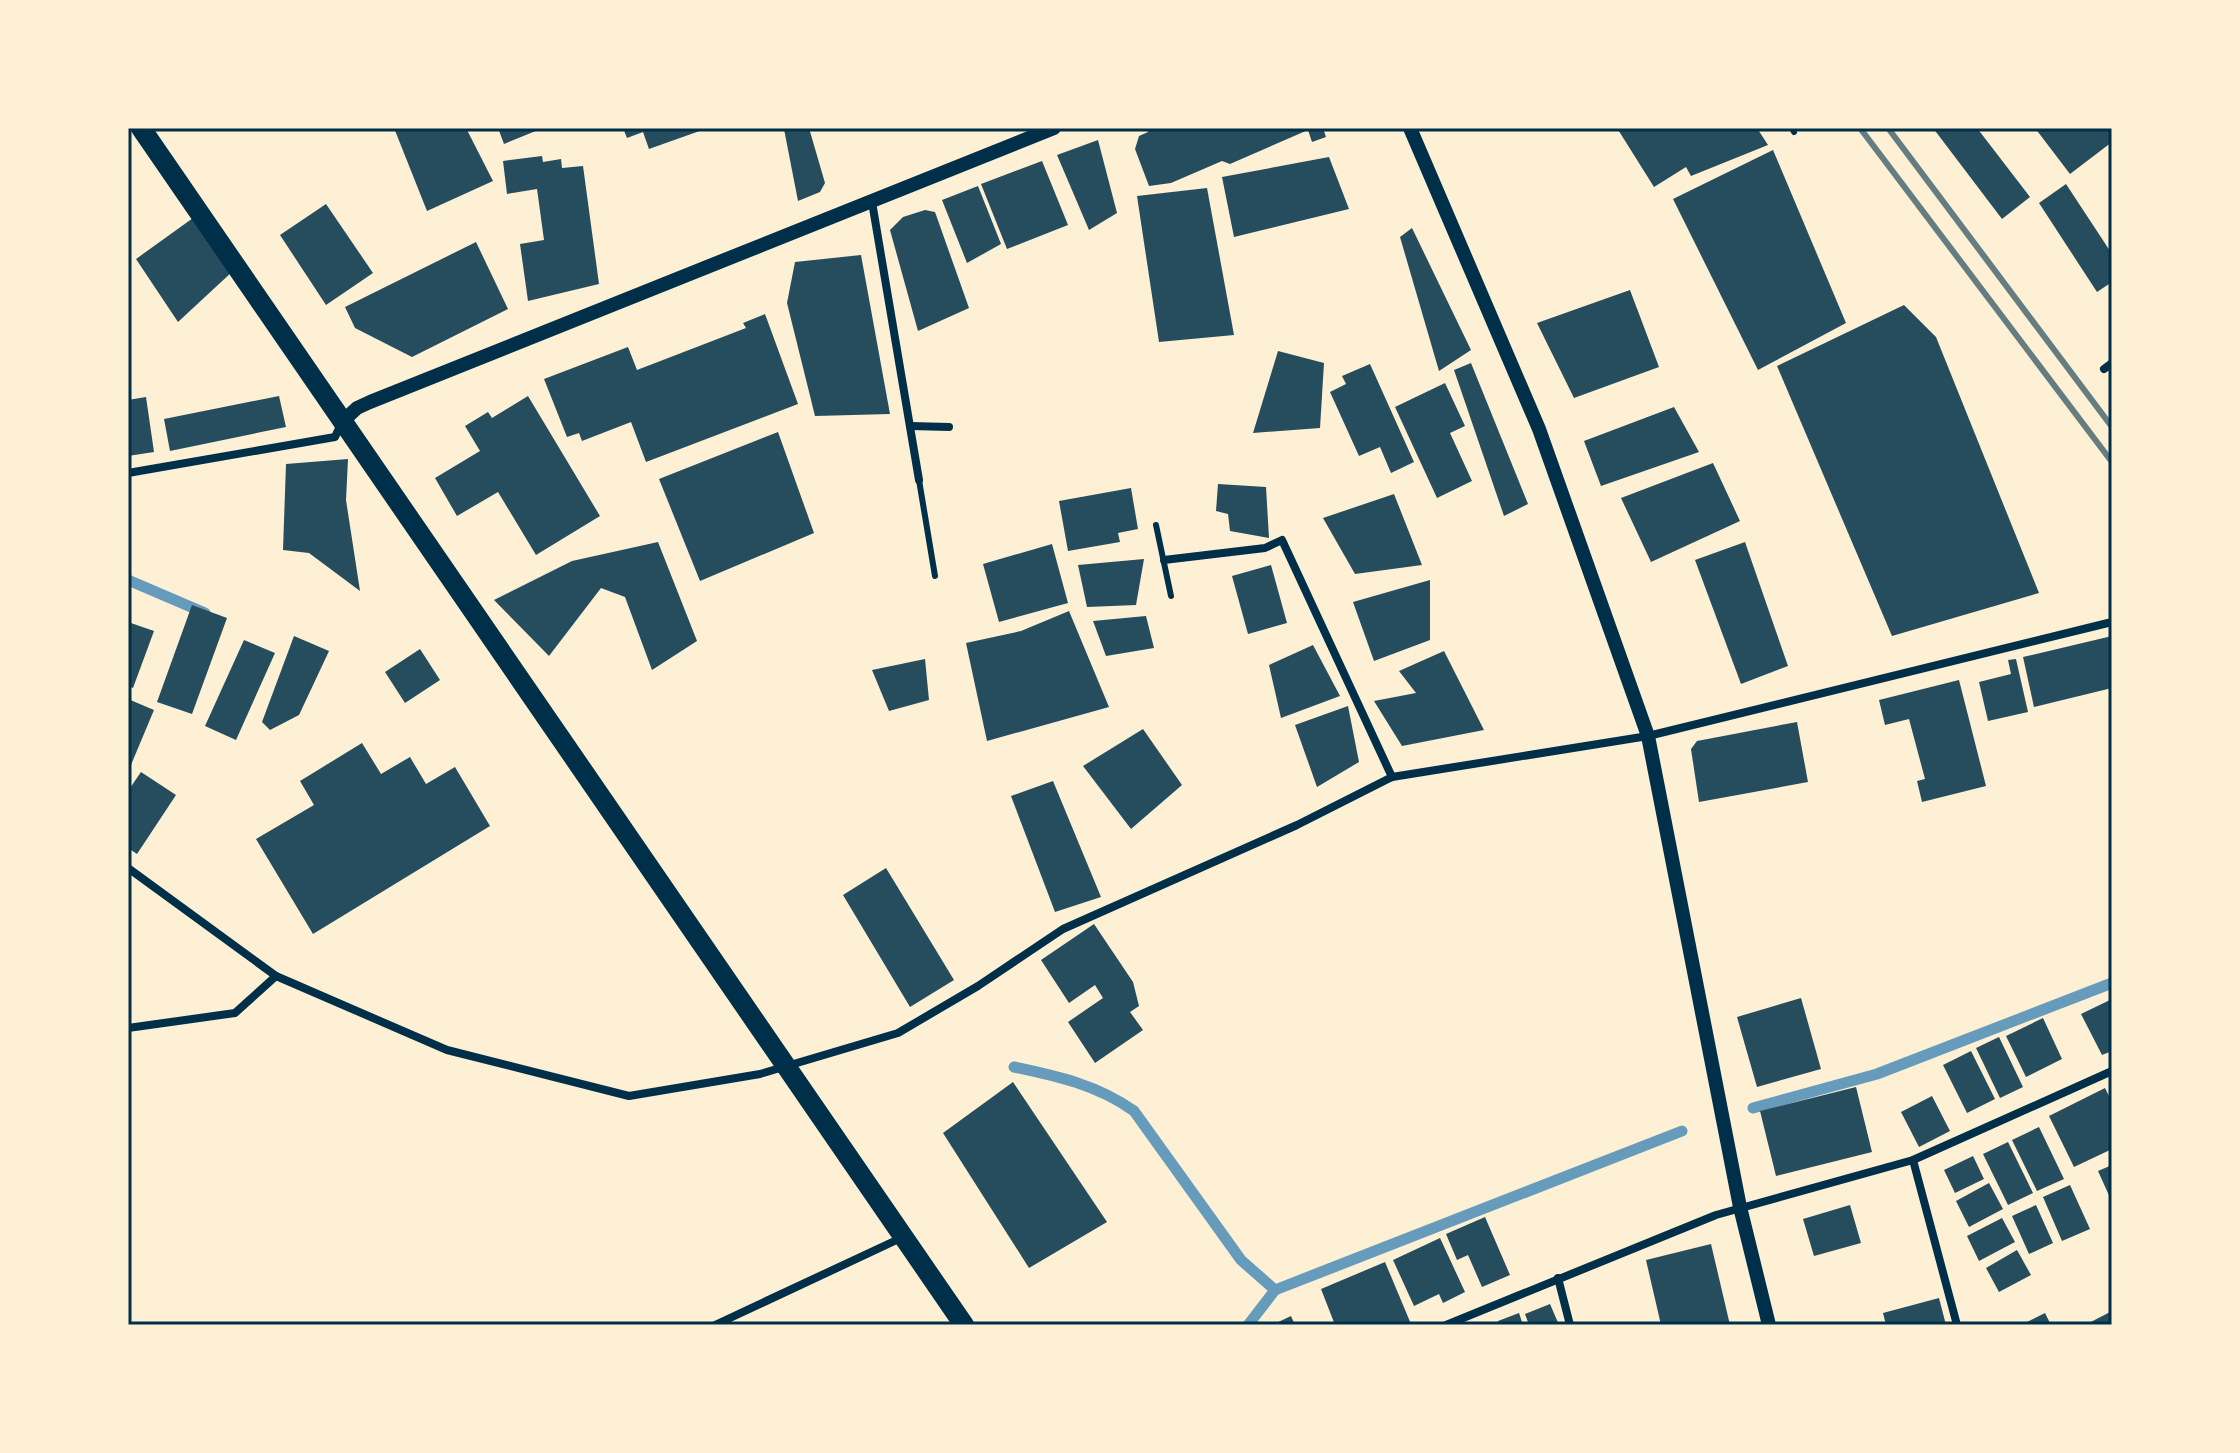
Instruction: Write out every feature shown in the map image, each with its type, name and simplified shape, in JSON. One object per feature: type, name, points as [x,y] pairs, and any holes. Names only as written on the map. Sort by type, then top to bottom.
[{"type":"main road","points":[[141,128],[784,1068],[905,1236],[964,1325]]},
{"type":"street","points":[[128,473],[335,437],[342,422],[357,408],[1054,128]]},
{"type":"street","points":[[1410,128],[1539,429],[1648,736],[1740,1207],[1769,1325]]},
{"type":"street","points":[[872,202],[919,480]]},
{"type":"street","points":[[910,426],[949,427]]},
{"type":"street","points":[[1164,560],[1265,548],[1282,540],[1392,777]]},
{"type":"street","points":[[128,868],[276,976],[447,1050],[629,1096],[784,1068],[898,1033],[978,986],[1063,929],[1297,825],[1392,777],[1648,736],[2112,622]]},
{"type":"street","points":[[128,1028],[235,1013],[276,976]]},
{"type":"street","points":[[1446,1325],[1740,1207],[1913,1160],[2112,1071]]},
{"type":"street","points":[[1913,1160],[1957,1325]]},
{"type":"street","points":[[715,1325],[905,1236]]},
{"type":"street","points":[[1558,1278],[1570,1325]]},
{"type":"lane","points":[[919,480],[935,576]]},
{"type":"lane","points":[[1156,525],[1171,596]]},
{"type":"building","points":[[394,128],[466,128],[493,181],[427,211]]},
{"type":"building","points":[[498,128],[543,128],[504,144]]},
{"type":"building","points":[[623,128],[708,128],[649,149],[643,132],[627,138]]},
{"type":"building","points":[[809,128],[825,183],[820,192],[798,201],[784,129]]},
{"type":"building","points":[[1147,128],[1323,128],[1326,137],[1312,142],[1308,130],[1230,164],[1222,161],[1171,183],[1149,186],[1135,149],[1139,136],[1148,132]]},
{"type":"building","points":[[1617,128],[1757,128],[1768,145],[1691,176],[1686,167],[1654,187]]},
{"type":"building","points":[[1933,128],[1977,128],[2030,197],[2002,219]]},
{"type":"building","points":[[2035,128],[2112,128],[2112,142],[2070,174]]},
{"type":"building","points":[[1098,140],[1117,213],[1089,230],[1057,155]]},
{"type":"building","points":[[1773,150],[1846,323],[1758,370],[1673,199]]},
{"type":"building","points":[[542,156],[543,162],[561,159],[562,168],[583,166],[599,284],[528,301],[520,244],[544,240],[537,189],[507,194],[503,161]]},
{"type":"building","points":[[1329,157],[1349,209],[1234,237],[1222,177]]},
{"type":"building","points":[[1042,161],[1068,225],[1007,249],[981,184]]},
{"type":"building","points":[[2066,184],[2112,254],[2112,282],[2097,292],[2039,203]]},
{"type":"building","points":[[978,186],[1001,244],[967,263],[942,200]]},
{"type":"building","points":[[1207,188],[1234,335],[1159,342],[1137,196]]},
{"type":"building","points":[[326,204],[373,273],[326,305],[280,235]]},
{"type":"building","points":[[925,210],[935,212],[969,308],[918,331],[890,230],[903,217]]},
{"type":"building","points":[[193,218],[233,271],[178,322],[136,259]]},
{"type":"building","points":[[1412,228],[1471,350],[1439,371],[1400,237]]},
{"type":"building","points":[[476,242],[508,309],[412,357],[355,328],[345,307]]},
{"type":"building","points":[[861,255],[890,414],[815,416],[787,303],[795,262]]},
{"type":"building","points":[[1630,290],[1659,367],[1574,398],[1537,323]]},
{"type":"building","points":[[1904,305],[1936,337],[2039,593],[1892,636],[1777,366]]},
{"type":"building","points":[[765,314],[798,404],[646,462],[631,422],[582,441],[579,433],[567,437],[544,379],[628,347],[637,370],[746,328],[743,323]]},
{"type":"building","points":[[1278,351],[1324,363],[1320,428],[1253,433]]},
{"type":"building","points":[[1471,363],[1528,504],[1504,516],[1454,370]]},
{"type":"building","points":[[1370,364],[1414,462],[1391,473],[1380,447],[1359,456],[1330,392],[1346,384],[1342,376]]},
{"type":"building","points":[[1445,383],[1465,426],[1450,433],[1472,481],[1437,498],[1395,407]]},
{"type":"building","points":[[279,396],[286,427],[170,451],[164,419]]},
{"type":"building","points":[[528,396],[600,516],[536,555],[498,492],[457,516],[435,478],[480,451],[465,426],[488,412],[492,418]]},
{"type":"building","points":[[146,397],[154,452],[128,456],[128,400]]},
{"type":"building","points":[[1674,407],[1699,452],[1601,486],[1584,441]]},
{"type":"building","points":[[778,432],[814,533],[700,581],[659,479]]},
{"type":"building","points":[[348,459],[346,500],[360,591],[309,553],[283,550],[286,464]]},
{"type":"building","points":[[1713,463],[1740,521],[1651,562],[1621,498]]},
{"type":"building","points":[[1218,484],[1266,487],[1269,538],[1230,531],[1228,514],[1216,511]]},
{"type":"building","points":[[1131,488],[1138,529],[1118,533],[1120,542],[1068,551],[1059,501]]},
{"type":"building","points":[[1394,494],[1422,565],[1355,574],[1323,518]]},
{"type":"building","points":[[658,542],[697,641],[652,670],[625,597],[601,588],[549,656],[494,600],[572,561]]},
{"type":"building","points":[[1745,542],[1788,666],[1741,684],[1695,560]]},
{"type":"building","points":[[1052,544],[1068,603],[999,622],[983,564]]},
{"type":"building","points":[[1144,559],[1136,605],[1087,607],[1078,565]]},
{"type":"building","points":[[1271,565],[1287,623],[1248,634],[1232,576]]},
{"type":"building","points":[[1430,580],[1430,640],[1374,661],[1353,602]]},
{"type":"building","points":[[192,605],[227,618],[192,714],[157,702]]},
{"type":"building","points":[[1069,611],[1109,707],[987,741],[966,643],[1021,631]]},
{"type":"building","points":[[1146,616],[1154,648],[1106,656],[1093,621]]},
{"type":"building","points":[[128,622],[154,631],[133,688],[128,686]]},
{"type":"building","points":[[294,636],[329,651],[299,715],[270,730],[262,722]]},
{"type":"building","points":[[2112,636],[2112,688],[2034,707],[2023,657]]},
{"type":"building","points":[[244,640],[275,653],[236,740],[205,726]]},
{"type":"building","points":[[1313,645],[1340,696],[1281,718],[1269,665]]},
{"type":"building","points":[[420,649],[440,680],[405,703],[385,672]]},
{"type":"building","points":[[1444,651],[1484,730],[1402,746],[1374,701],[1416,693],[1399,671]]},
{"type":"building","points":[[925,659],[929,700],[889,711],[872,670]]},
{"type":"building","points":[[2016,659],[2028,712],[1988,721],[1979,682],[2011,674],[2008,660]]},
{"type":"building","points":[[1959,680],[1986,786],[1922,802],[1917,781],[1925,779],[1909,719],[1885,725],[1879,700]]},
{"type":"building","points":[[128,699],[154,710],[128,772]]},
{"type":"building","points":[[1348,706],[1359,762],[1317,787],[1295,725]]},
{"type":"building","points":[[1797,722],[1808,782],[1699,802],[1691,749],[1697,741]]},
{"type":"building","points":[[1143,729],[1182,785],[1131,829],[1083,766]]},
{"type":"building","points":[[362,743],[381,774],[410,757],[426,784],[455,767],[490,826],[313,934],[256,839],[314,805],[300,781]]},
{"type":"building","points":[[141,772],[176,795],[137,854],[128,848],[128,791]]},
{"type":"building","points":[[1053,781],[1101,897],[1055,912],[1011,796]]},
{"type":"building","points":[[886,868],[954,980],[910,1007],[843,895]]},
{"type":"building","points":[[1094,924],[1133,982],[1139,1006],[1130,1012],[1143,1030],[1095,1063],[1068,1022],[1103,998],[1095,985],[1069,1003],[1041,960]]},
{"type":"building","points":[[1801,998],[1821,1069],[1757,1087],[1737,1017]]},
{"type":"building","points":[[2112,999],[2112,1051],[2102,1055],[2081,1014]]},
{"type":"building","points":[[2043,1018],[2062,1059],[2026,1077],[2006,1036]]},
{"type":"building","points":[[1999,1037],[2023,1087],[2000,1098],[1976,1048]]},
{"type":"building","points":[[1971,1051],[1995,1099],[1967,1113],[1943,1065]]},
{"type":"building","points":[[1013,1082],[1107,1222],[1029,1268],[943,1133]]},
{"type":"building","points":[[1856,1087],[1872,1152],[1776,1176],[1760,1111]]},
{"type":"building","points":[[2105,1088],[2112,1102],[2112,1149],[2074,1167],[2049,1116]]},
{"type":"building","points":[[1932,1096],[1950,1131],[1919,1147],[1901,1112]]},
{"type":"building","points":[[2039,1127],[2064,1179],[2037,1191],[2012,1140]]},
{"type":"building","points":[[2008,1142],[2033,1193],[2008,1205],[1983,1154]]},
{"type":"building","points":[[1973,1156],[1984,1179],[1955,1193],[1944,1170]]},
{"type":"building","points":[[2112,1165],[2112,1202],[2098,1171]]},
{"type":"building","points":[[1989,1183],[2003,1209],[1969,1227],[1956,1201]]},
{"type":"building","points":[[2070,1185],[2090,1229],[2062,1241],[2043,1197]]},
{"type":"building","points":[[1850,1205],[1861,1243],[1814,1256],[1803,1219]]},
{"type":"building","points":[[2036,1205],[2053,1243],[2029,1254],[2012,1216]]},
{"type":"building","points":[[1485,1217],[1510,1275],[1482,1287],[1468,1255],[1457,1260],[1446,1234]]},
{"type":"building","points":[[2002,1218],[2015,1242],[1979,1261],[1967,1236]]},
{"type":"building","points":[[1440,1238],[1465,1292],[1443,1303],[1439,1294],[1414,1306],[1393,1260]]},
{"type":"building","points":[[1711,1244],[1730,1325],[1661,1325],[1646,1260]]},
{"type":"building","points":[[2017,1250],[2031,1275],[1999,1292],[1986,1268]]},
{"type":"building","points":[[1385,1262],[1411,1324],[1335,1325],[1321,1289]]},
{"type":"building","points":[[1939,1298],[1946,1325],[1886,1325],[1883,1313]]},
{"type":"building","points":[[1550,1304],[1559,1325],[1529,1325],[1525,1314]]},
{"type":"building","points":[[2112,1311],[2112,1325],[2085,1325]]},
{"type":"building","points":[[1519,1313],[1523,1325],[1499,1325],[1498,1321]]},
{"type":"building","points":[[2045,1313],[2051,1325],[2021,1325]]},
{"type":"building","points":[[1291,1316],[1295,1325],[1272,1325]]},
{"type":"waterway","points":[[128,580],[205,613]]},
{"type":"waterway","points":[[1753,1108],[1877,1074],[2112,983]]},
{"type":"waterway","points":[[1014,1067],[1092,1088],[1134,1111],[1241,1260],[1275,1290]]},
{"type":"waterway","points":[[1248,1325],[1275,1290],[1682,1131]]},
{"type":"railway","points":[[1860,128],[2112,462]]},
{"type":"railway","points":[[1888,128],[2112,427]]}]
